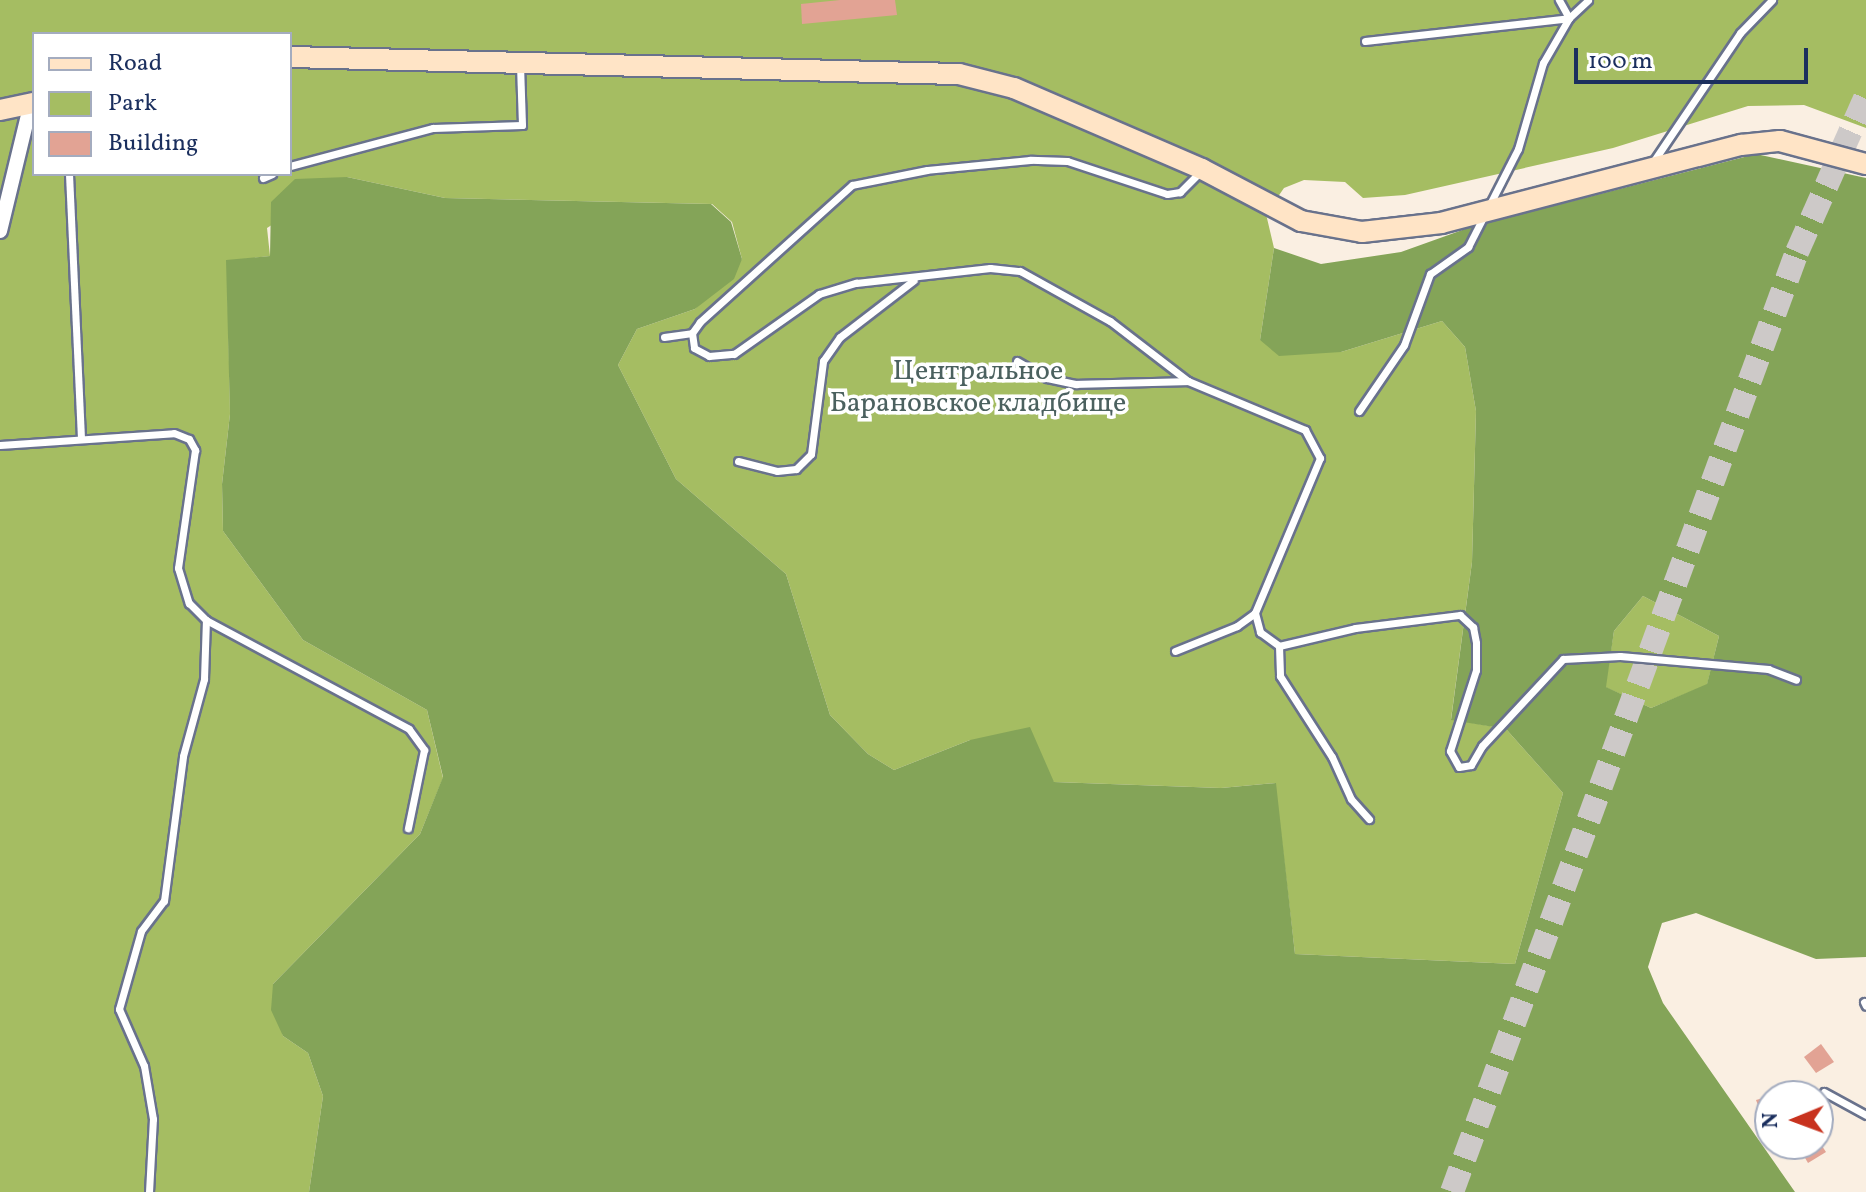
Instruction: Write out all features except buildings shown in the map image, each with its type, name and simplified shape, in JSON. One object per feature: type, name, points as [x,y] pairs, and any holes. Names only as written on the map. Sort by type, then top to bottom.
[{"type":"street","points":[[292,57],[520,60],[959,74],[1014,88],[1202,169],[1301,221],[1330,229],[1402,229],[1484,212],[1741,145],[1780,141],[1866,164]]},
{"type":"street","points":[[0,110],[32,103],[0,231]]},
{"type":"lane","points":[[1559,0],[1569,18]]},
{"type":"lane","points":[[1359,411],[1404,345],[1430,274],[1468,247],[1518,149],[1543,63],[1569,18],[1588,0]]},
{"type":"lane","points":[[1648,171],[1740,33],[1772,0]]},
{"type":"lane","points":[[1365,41],[1569,18]]},
{"type":"lane","points":[[292,165],[433,128],[522,125],[520,60]]},
{"type":"lane","points":[[664,337],[692,333],[852,185],[889,176],[1030,160],[1067,161],[1167,194],[1180,192],[1202,169]]},
{"type":"lane","points":[[69,176],[81,439]]},
{"type":"lane","points":[[263,178],[268,176]]},
{"type":"lane","points":[[692,333],[694,348],[709,356],[734,354],[819,294],[887,278],[914,280],[990,268],[1020,271],[1110,321],[1188,381],[1305,430],[1318,445],[1320,458],[1255,613],[1237,626],[1175,651]]},
{"type":"lane","points":[[738,461],[777,471],[796,469],[811,454],[823,361],[840,337],[914,280]]},
{"type":"lane","points":[[1017,361],[1047,378],[1076,384],[1188,381]]},
{"type":"lane","points":[[0,445],[174,433],[189,439],[195,450],[178,568],[189,603],[206,620],[409,729],[424,750],[408,828]]},
{"type":"lane","points":[[1255,613],[1260,632],[1279,646],[1355,628],[1460,615],[1473,627],[1476,656],[1450,751],[1459,767],[1471,765],[1482,746],[1563,659],[1650,658],[1768,669],[1796,680]]},
{"type":"lane","points":[[149,1192],[151,1106],[144,1066],[119,1009],[141,931],[164,901],[183,756],[204,679],[206,620]]},
{"type":"lane","points":[[1279,646],[1280,676],[1332,757],[1351,799],[1369,819]]},
{"type":"lane","points":[[1834,1097],[1866,1115]]},
{"type":"green space","name":"Центральное Барановское кладбище","points":[[0,0],[1866,0],[1866,128],[1804,105],[1748,106],[1613,148],[1405,195],[1363,198],[1345,182],[1304,180],[1284,188],[1266,214],[1274,248],[1260,340],[1341,352],[1442,321],[1465,347],[1476,411],[1472,562],[1451,719],[1506,729],[1563,793],[1515,964],[1295,954],[1275,783],[1221,788],[1054,782],[970,740],[894,770],[868,754],[830,715],[786,574],[676,479],[618,365],[637,329],[695,309],[742,259],[732,222],[712,204],[445,198],[347,177],[267,228],[270,256],[227,261],[230,414],[222,484],[223,531],[303,640],[427,710],[443,778],[420,834],[273,984],[283,1036],[308,1053],[323,1096],[309,1192],[0,1192]]},
{"type":"green space","points":[[1756,154],[1866,178],[1866,957],[1816,959],[1696,913],[1662,923],[1648,967],[1663,1003],[1754,1133],[1754,1160],[1773,1160],[1795,1192],[309,1192],[323,1096],[308,1053],[283,1036],[271,1010],[273,984],[420,834],[443,777],[427,710],[303,640],[223,531],[222,484],[230,414],[226,260],[270,256],[271,202],[295,179],[347,177],[445,198],[711,204],[731,222],[742,259],[734,279],[695,309],[637,329],[618,365],[676,479],[786,574],[830,715],[868,754],[894,770],[970,740],[1030,727],[1054,782],[1221,788],[1276,783],[1295,954],[1515,964],[1563,793],[1506,729],[1451,720],[1472,562],[1476,411],[1465,347],[1442,321],[1341,352],[1279,356],[1260,340],[1274,248],[1321,264],[1401,252],[1468,228]],"holes":[[[1643,596],[1719,636],[1707,684],[1651,708],[1606,687],[1614,631]]]},
{"type":"green space","points":[[1643,596],[1719,636],[1707,685],[1651,708],[1605,687],[1614,631]]},
{"type":"tunnel","points":[[1452,1192],[1797,252],[1866,96]]}]
